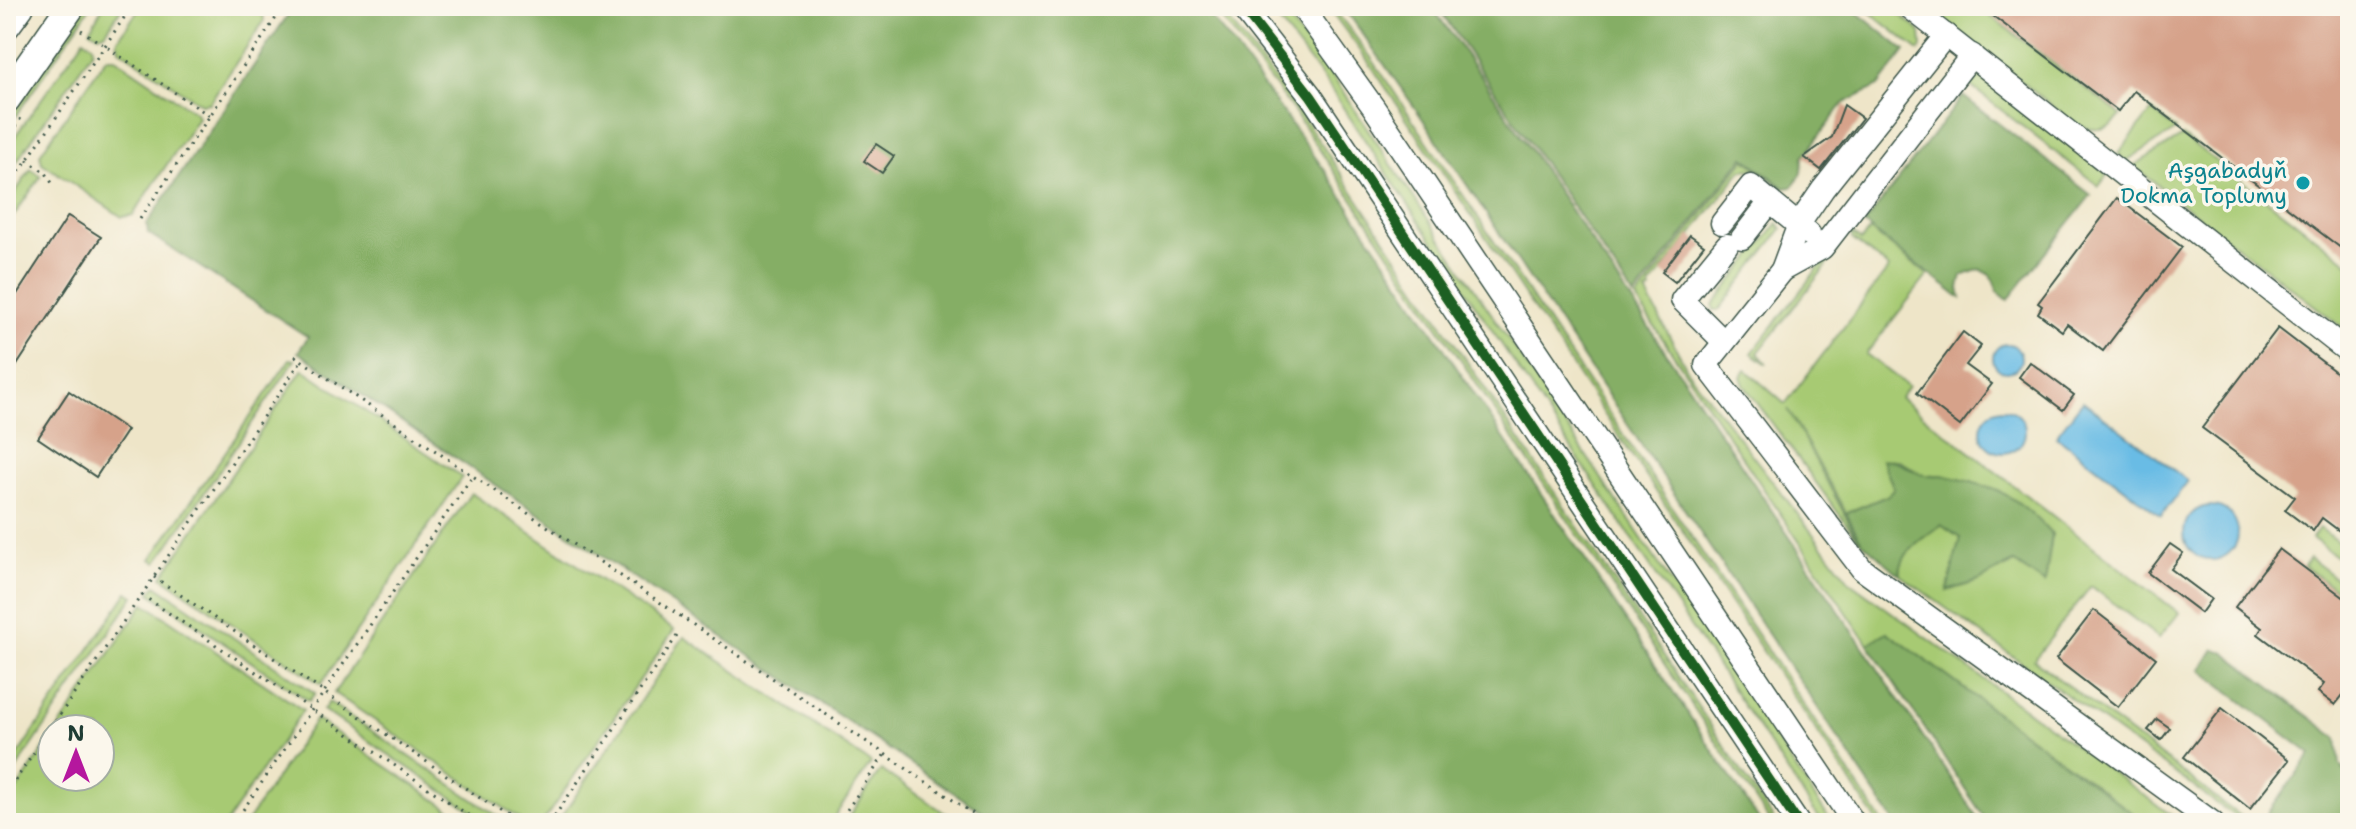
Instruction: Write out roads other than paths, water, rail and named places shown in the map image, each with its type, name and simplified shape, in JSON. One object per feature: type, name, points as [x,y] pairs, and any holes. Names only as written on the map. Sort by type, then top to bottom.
[{"type":"main road","points":[[6,25],[20,6]]},
{"type":"main road","points":[[6,99],[76,18]]},
{"type":"street","points":[[1241,6],[1311,96],[1798,823]]},
{"type":"street","points":[[1301,6],[1374,108],[1854,823]]},
{"type":"street","points":[[1908,6],[2350,353]]},
{"type":"street","points":[[1946,35],[1799,224],[1782,270],[1706,365],[1862,569],[2213,823]]},
{"type":"street","points":[[1782,270],[1822,248],[1972,55]]},
{"type":"street","points":[[1722,223],[1750,186],[1799,224],[1822,248]]},
{"type":"street","points":[[1724,342],[1682,300],[1770,202]]},
{"type":"water","points":[[2007,344],[2017,348],[2021,358],[2017,368],[2007,372],[1997,368],[1993,358],[1997,348]]},
{"type":"water","points":[[2083,401],[2188,481],[2161,516],[2056,436]]},
{"type":"water","points":[[2003,409],[2019,415],[2025,431],[2019,447],[2003,453],[1987,447],[1981,431],[1987,415]]},
{"type":"water","points":[[2211,506],[2230,514],[2238,533],[2230,552],[2211,560],[2192,552],[2184,533],[2192,514]]},
{"type":"place","name":"Aşgabadyň Dokma Toplumy","points":[[2303,183]]}]
